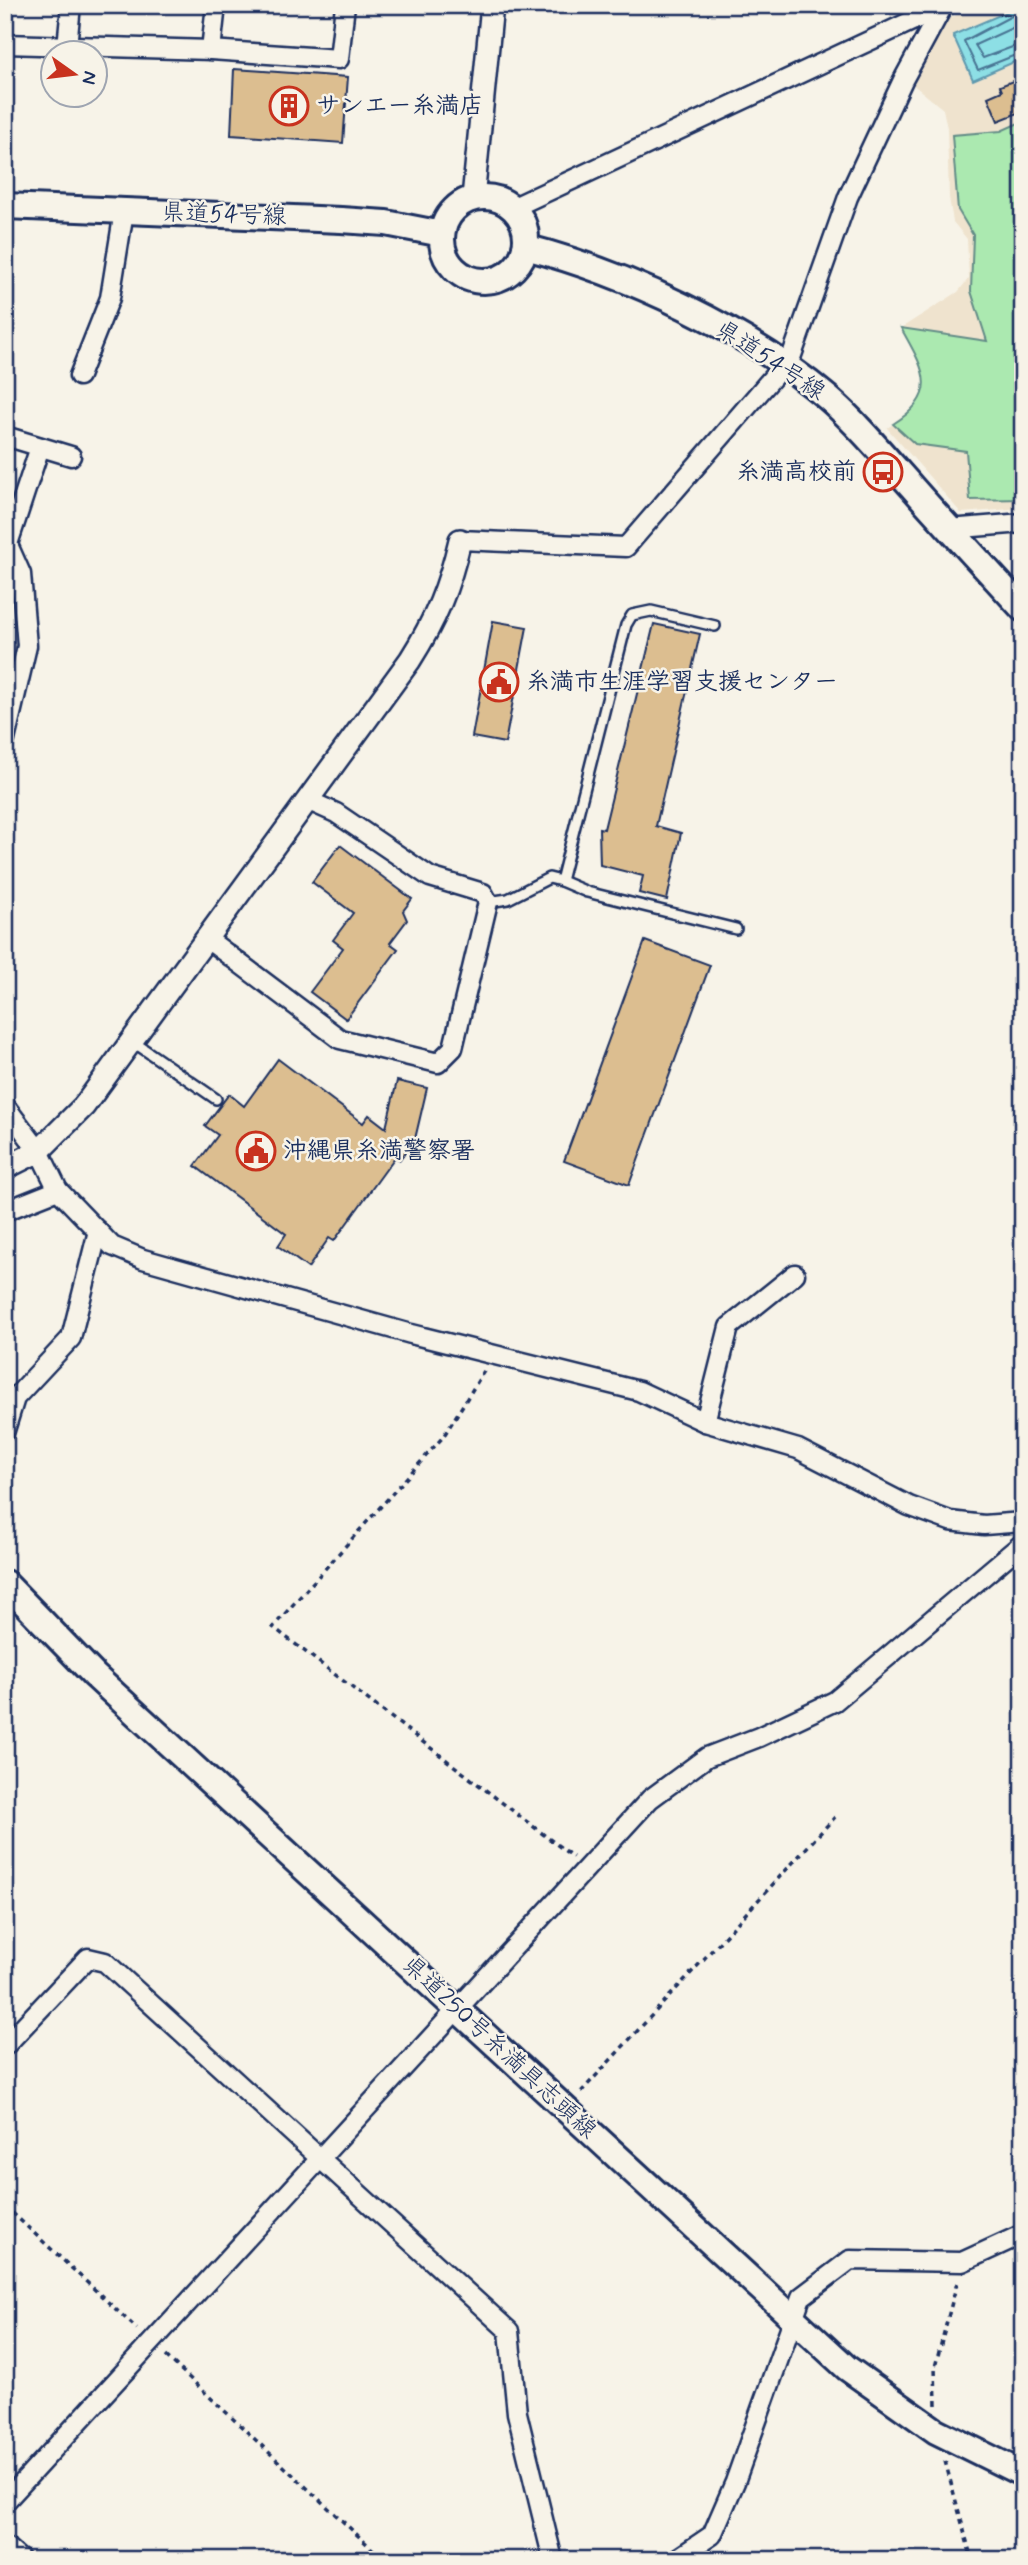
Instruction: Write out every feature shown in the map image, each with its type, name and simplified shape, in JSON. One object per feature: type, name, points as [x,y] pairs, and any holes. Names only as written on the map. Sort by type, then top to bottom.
[{"type":"main road","points":[[473,198],[500,200],[512,208],[521,219],[525,247],[520,261],[511,271],[484,281],[470,279],[448,261],[442,234],[452,211],[473,198]]},
{"type":"main road","name":"県道54号線","points":[[5,206],[375,223],[442,234]]},
{"type":"main road","name":"県道54号線","points":[[525,247],[576,261],[633,284],[729,331],[784,365],[830,400],[1023,609]]},
{"type":"main road","name":"県道250号糸満具志頭線","points":[[5,1583],[95,1676],[847,2368],[936,2431],[1023,2474]]},
{"type":"street","points":[[67,38],[71,5]]},
{"type":"street","points":[[211,50],[216,5]]},
{"type":"street","points":[[108,48],[211,50],[339,59],[345,5]]},
{"type":"street","points":[[473,198],[492,5]]},
{"type":"street","points":[[512,208],[945,6]]},
{"type":"street","points":[[5,1168],[39,1152],[84,1106],[307,800],[434,622],[450,580],[460,540],[626,547],[784,365],[792,355],[800,335],[848,197],[903,80],[945,6]]},
{"type":"street","points":[[5,44],[38,46]]},
{"type":"street","points":[[79,376],[110,298],[124,211]]},
{"type":"street","points":[[5,436],[71,456]]},
{"type":"street","points":[[5,740],[27,646],[21,575],[7,540],[40,447]]},
{"type":"street","points":[[949,529],[1023,523]]},
{"type":"street","points":[[206,938],[340,1039],[438,1063],[453,1048],[488,902],[483,892],[430,877],[336,813],[307,800]]},
{"type":"street","points":[[5,1106],[39,1152],[58,1190],[112,1246],[143,1259],[493,1356],[639,1391],[705,1422],[798,1449],[909,1506],[950,1521],[984,1525],[1023,1522]]},
{"type":"street","points":[[5,1211],[58,1190]]},
{"type":"street","points":[[5,1430],[15,1398],[71,1338],[98,1231]]},
{"type":"street","points":[[705,1422],[729,1326],[795,1273]]},
{"type":"street","points":[[5,2502],[589,1869],[650,1798],[707,1757],[759,1737],[835,1701],[1023,1544]]},
{"type":"street","points":[[5,2046],[88,1958],[105,1962],[509,2331],[517,2413],[553,2560]]},
{"type":"street","points":[[675,2560],[712,2535],[735,2482],[801,2297],[850,2260],[962,2262],[1023,2234]]},
{"type":"street","points":[[5,2546],[21,2560]]},
{"type":"lane","points":[[561,881],[626,625],[632,615],[651,611],[715,626]]},
{"type":"lane","points":[[488,902],[508,899],[549,878],[587,892],[736,929]]},
{"type":"lane","points":[[132,1041],[216,1099]]},
{"type":"path","points":[[493,1356],[443,1437],[274,1627],[589,1869]]},
{"type":"path","points":[[565,2109],[835,1817]]},
{"type":"path","points":[[5,2206],[384,2560]]},
{"type":"shaded area","points":[[979,5],[1023,5],[1023,508],[961,513],[887,428],[913,412],[926,385],[923,368],[901,328],[958,292],[969,278],[967,239],[953,222],[949,197],[947,128],[943,109],[911,83],[946,20]]},
{"type":"green space","points":[[1023,121],[1023,499],[970,500],[966,451],[915,444],[893,424],[918,402],[924,380],[916,356],[901,328],[987,341],[971,291],[973,235],[958,210],[952,135],[1001,131]]},
{"type":"water","points":[[1023,5],[1023,58],[973,80],[953,35]]},
{"type":"building","name":"サンエー糸満店","points":[[234,69],[348,77],[343,143],[231,135]]},
{"type":"building","points":[[1023,77],[1023,111],[998,121],[988,97],[1002,91],[1000,86]]},
{"type":"building","name":"糸満市生涯学習支援センター","points":[[493,621],[527,627],[505,743],[472,737]]},
{"type":"building","points":[[654,624],[700,634],[656,826],[681,833],[667,900],[639,893],[643,876],[600,865],[599,828],[604,829]]},
{"type":"building","points":[[340,845],[412,899],[403,911],[407,920],[390,943],[398,949],[346,1019],[310,992],[343,948],[333,940],[353,913],[312,882]]},
{"type":"building","points":[[645,941],[710,965],[629,1185],[564,1161]]},
{"type":"building","points":[[278,1059],[363,1123],[369,1115],[386,1128],[397,1081],[427,1088],[415,1139],[400,1160],[395,1157],[334,1241],[329,1238],[308,1268],[278,1246],[286,1234],[195,1166],[218,1135],[205,1126],[229,1094],[244,1106]]},
{"type":"place","name":"サンエー糸満店","points":[[289,106]]},
{"type":"place","name":"糸満高校前","points":[[883,472]]},
{"type":"place","name":"糸満市生涯学習支援センター","points":[[499,682]]},
{"type":"place","name":"沖縄県糸満警察署","points":[[256,1151]]}]
